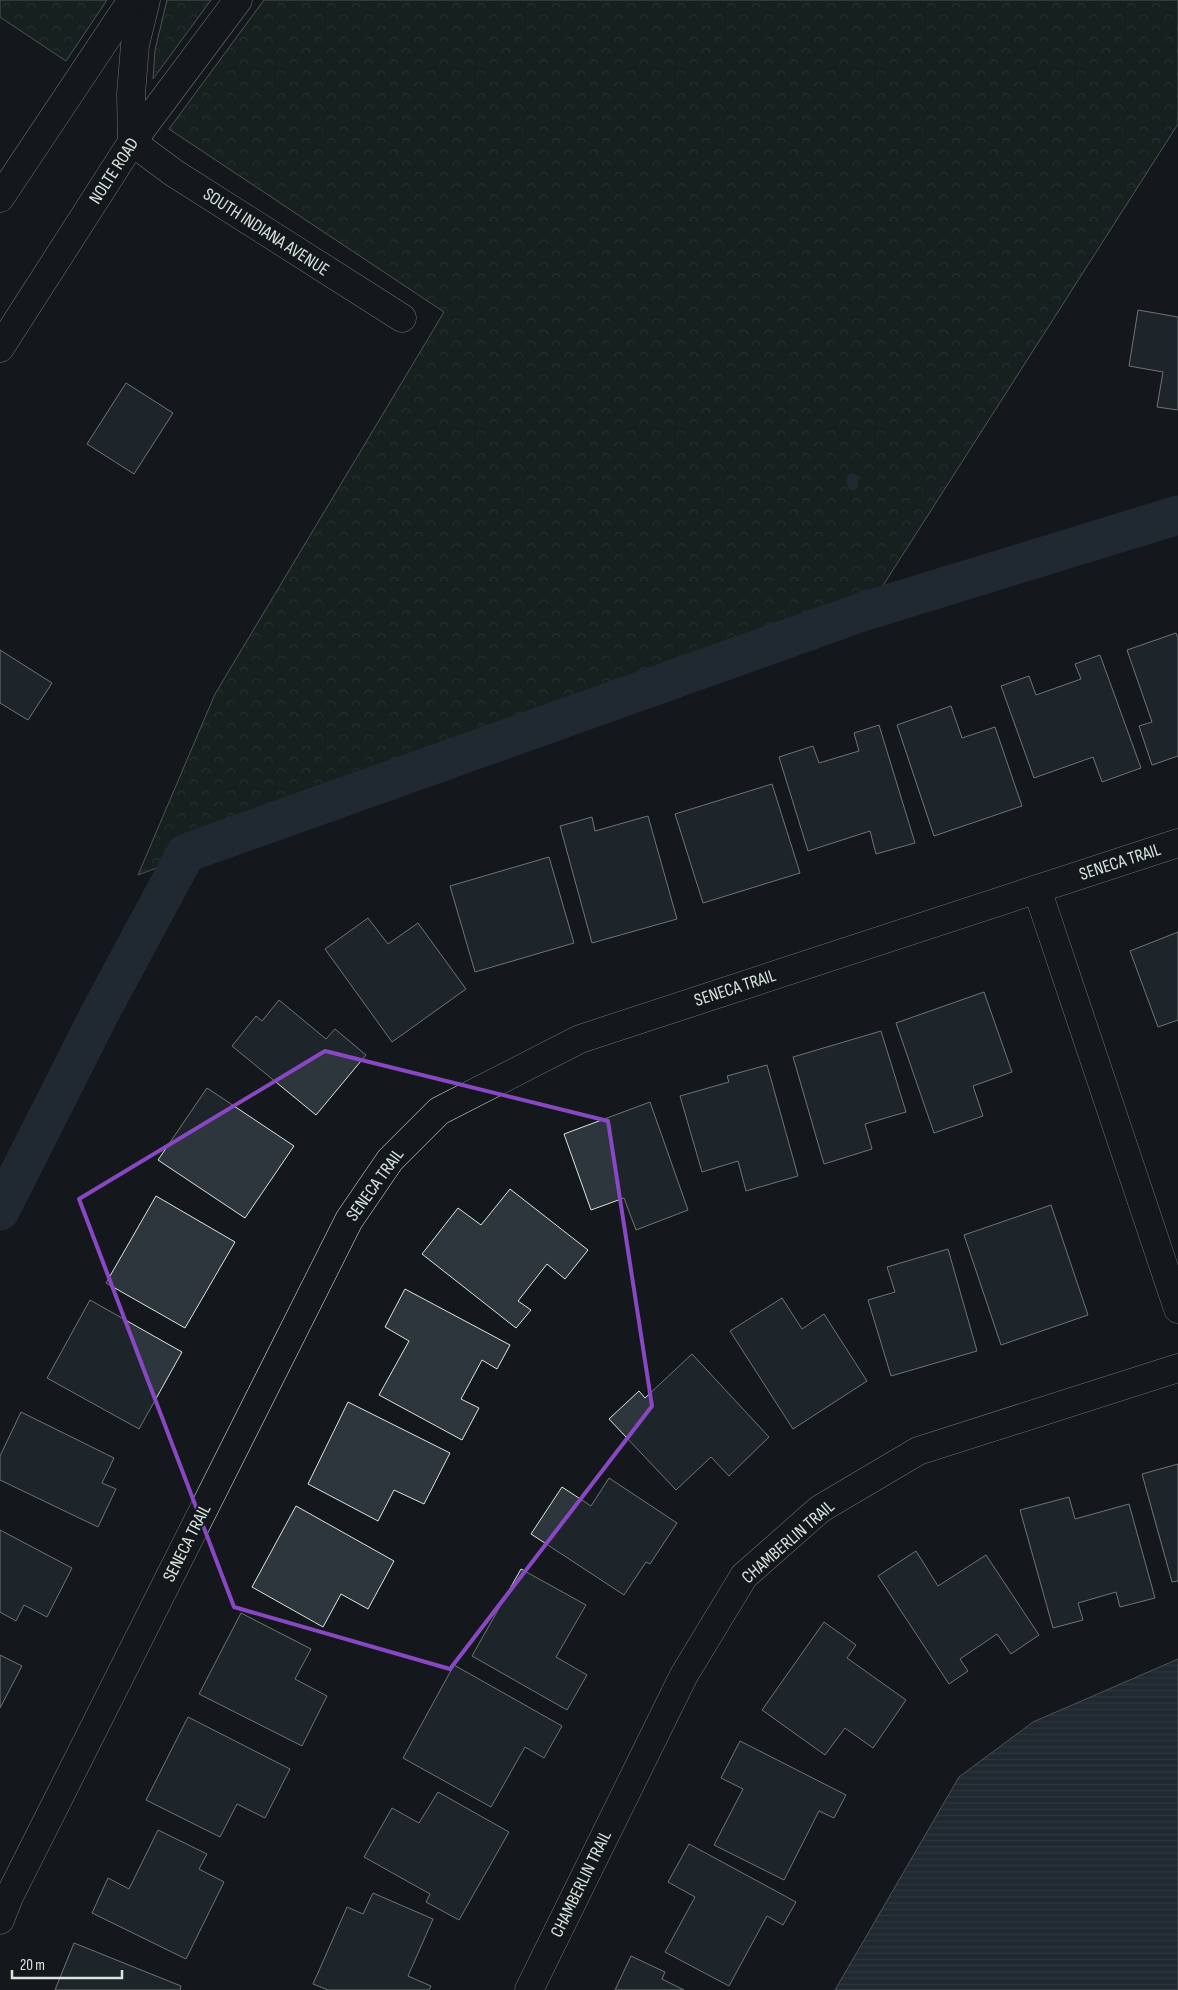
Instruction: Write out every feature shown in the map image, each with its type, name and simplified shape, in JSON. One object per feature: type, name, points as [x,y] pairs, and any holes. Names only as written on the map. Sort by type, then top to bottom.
[{"type":"street","points":[[0,198],[132,0]]},
{"type":"street","points":[[132,142],[131,94],[135,45],[146,0]]},
{"type":"street","name":"NOLTE ROAD","points":[[0,348],[132,142],[238,0]]},
{"type":"street","name":"SOUTH INDIANA AVENUE","points":[[132,142],[174,173],[402,318]]},
{"type":"street","name":"SENECA TRAIL","points":[[0,1920],[9,1897],[348,1220],[390,1160],[439,1111],[580,1039],[1178,843]]},
{"type":"street","points":[[1037,889],[1178,1309]]},
{"type":"street","name":"CHAMBERLIN TRAIL","points":[[529,1990],[684,1674],[744,1576],[820,1509],[918,1451],[1178,1368]]},
{"type":"highlighted area","points":[[325,1051],[608,1121],[652,1406],[450,1669],[234,1607],[79,1199]]},
{"type":"green space","points":[[0,0],[107,0],[66,61],[0,17]]},
{"type":"green space","points":[[167,0],[211,0],[153,79],[155,50]]},
{"type":"green space","points":[[264,0],[1178,0],[1178,124],[875,598],[138,875],[215,694],[444,312],[169,129]]},
{"type":"water","points":[[1178,1659],[1178,1990],[835,1990],[959,1777],[1033,1722]]},
{"type":"building","points":[[1138,310],[1178,317],[1178,410],[1157,407],[1163,372],[1129,366]]},
{"type":"building","points":[[126,383],[173,413],[134,474],[87,444]]},
{"type":"building","points":[[1176,633],[1178,638],[1178,756],[1152,765],[1139,726],[1152,722],[1127,650]]},
{"type":"building","points":[[0,650],[52,683],[28,720],[0,703]]},
{"type":"building","points":[[1100,655],[1141,768],[1102,782],[1093,757],[1034,778],[1001,686],[1029,676],[1036,695],[1081,679],[1075,664]]},
{"type":"building","points":[[951,706],[962,738],[995,727],[1022,806],[934,836],[897,725]]},
{"type":"building","points":[[879,725],[915,843],[876,854],[870,831],[808,851],[779,757],[813,746],[819,763],[859,751],[854,733]]},
{"type":"building","points":[[772,784],[800,873],[703,903],[675,814]]},
{"type":"building","points":[[648,816],[677,919],[592,943],[560,826],[592,817],[595,831]]},
{"type":"building","points":[[549,857],[574,943],[475,972],[450,886]]},
{"type":"building","points":[[368,918],[388,944],[418,923],[466,989],[392,1042],[325,949]]},
{"type":"building","points":[[1178,932],[1178,1020],[1158,1027],[1130,951]]},
{"type":"building","points":[[984,992],[1012,1072],[973,1086],[983,1116],[934,1133],[896,1023]]},
{"type":"building","points":[[279,1000],[326,1039],[335,1029],[366,1055],[316,1115],[232,1046],[256,1016],[262,1021]]},
{"type":"building","points":[[881,1031],[906,1112],[865,1124],[872,1149],[824,1164],[793,1057]]},
{"type":"building","points":[[767,1065],[798,1176],[746,1191],[738,1161],[702,1172],[680,1096],[729,1082],[727,1076]]},
{"type":"building","points":[[207,1088],[294,1146],[245,1218],[158,1160]]},
{"type":"building","points":[[650,1102],[688,1210],[636,1230],[624,1198],[591,1210],[564,1134]]},
{"type":"building","points":[[510,1189],[588,1250],[565,1279],[547,1264],[518,1301],[531,1310],[516,1328],[422,1254],[458,1208],[481,1225]]},
{"type":"building","points":[[156,1196],[235,1242],[185,1328],[106,1283]]},
{"type":"building","points":[[1051,1205],[1088,1315],[1001,1345],[964,1235]]},
{"type":"building","points":[[948,1249],[977,1351],[891,1376],[868,1300],[895,1292],[887,1267]]},
{"type":"building","points":[[405,1289],[510,1345],[497,1369],[482,1360],[461,1399],[479,1408],[462,1440],[379,1395],[409,1341],[385,1327]]},
{"type":"building","points":[[782,1298],[802,1329],[824,1314],[867,1381],[793,1429],[730,1331]]},
{"type":"building","points":[[90,1300],[182,1352],[139,1429],[47,1378]]},
{"type":"building","points":[[692,1354],[769,1437],[729,1476],[711,1457],[676,1490],[609,1419],[639,1391],[645,1398]]},
{"type":"building","points":[[348,1402],[450,1453],[424,1504],[394,1490],[378,1521],[308,1484]]},
{"type":"building","points":[[21,1412],[114,1458],[102,1483],[116,1489],[98,1527],[0,1480],[0,1456]]},
{"type":"building","points":[[1178,1464],[1178,1581],[1172,1582],[1142,1474]]},
{"type":"building","points":[[609,1478],[677,1523],[650,1564],[646,1562],[624,1595],[531,1534],[562,1487],[591,1506]]},
{"type":"building","points":[[1069,1497],[1075,1519],[1129,1504],[1155,1598],[1120,1607],[1116,1592],[1078,1603],[1083,1620],[1053,1628],[1020,1510]]},
{"type":"building","points":[[296,1506],[394,1561],[368,1609],[341,1594],[323,1627],[252,1587]]},
{"type":"building","points":[[0,1530],[72,1568],[47,1617],[24,1605],[16,1621],[0,1612]]},
{"type":"building","points":[[916,1551],[938,1586],[986,1555],[1039,1635],[1011,1654],[997,1634],[960,1659],[968,1671],[949,1684],[878,1576]]},
{"type":"building","points":[[521,1569],[586,1605],[556,1657],[587,1675],[567,1710],[472,1656]]},
{"type":"building","points":[[241,1613],[311,1649],[295,1679],[327,1696],[302,1746],[199,1694]]},
{"type":"building","points":[[824,1622],[856,1645],[847,1658],[906,1700],[873,1748],[845,1728],[825,1755],[762,1710]]},
{"type":"building","points":[[0,1655],[22,1666],[0,1708]]},
{"type":"building","points":[[454,1665],[562,1726],[544,1758],[525,1747],[491,1807],[403,1758]]},
{"type":"building","points":[[188,1717],[290,1769],[265,1818],[237,1804],[220,1837],[146,1800]]},
{"type":"building","points":[[740,1741],[846,1795],[834,1818],[819,1811],[784,1880],[714,1845],[743,1789],[721,1778]]},
{"type":"building","points":[[438,1792],[509,1832],[459,1920],[426,1902],[430,1894],[364,1857],[392,1808],[419,1823]]},
{"type":"building","points":[[158,1830],[207,1854],[199,1869],[224,1882],[186,1959],[92,1913],[108,1878],[129,1889]]},
{"type":"building","points":[[689,1844],[796,1902],[783,1925],[767,1916],[729,1986],[665,1952],[695,1897],[668,1882]]},
{"type":"building","points":[[373,1893],[433,1919],[408,1976],[431,1986],[429,1990],[328,1990],[313,1984],[347,1907],[363,1914]]},
{"type":"building","points":[[74,1943],[181,1986],[180,1990],[55,1990]]},
{"type":"building","points":[[631,1956],[665,1972],[662,1979],[684,1990],[615,1990]]},
{"type":"waterway","points":[[852,479],[853,485]]},
{"type":"waterway","points":[[0,1211],[100,1013],[186,853],[865,611],[1178,515]]},
{"type":"waterway","points":[[865,595],[865,611]]}]
